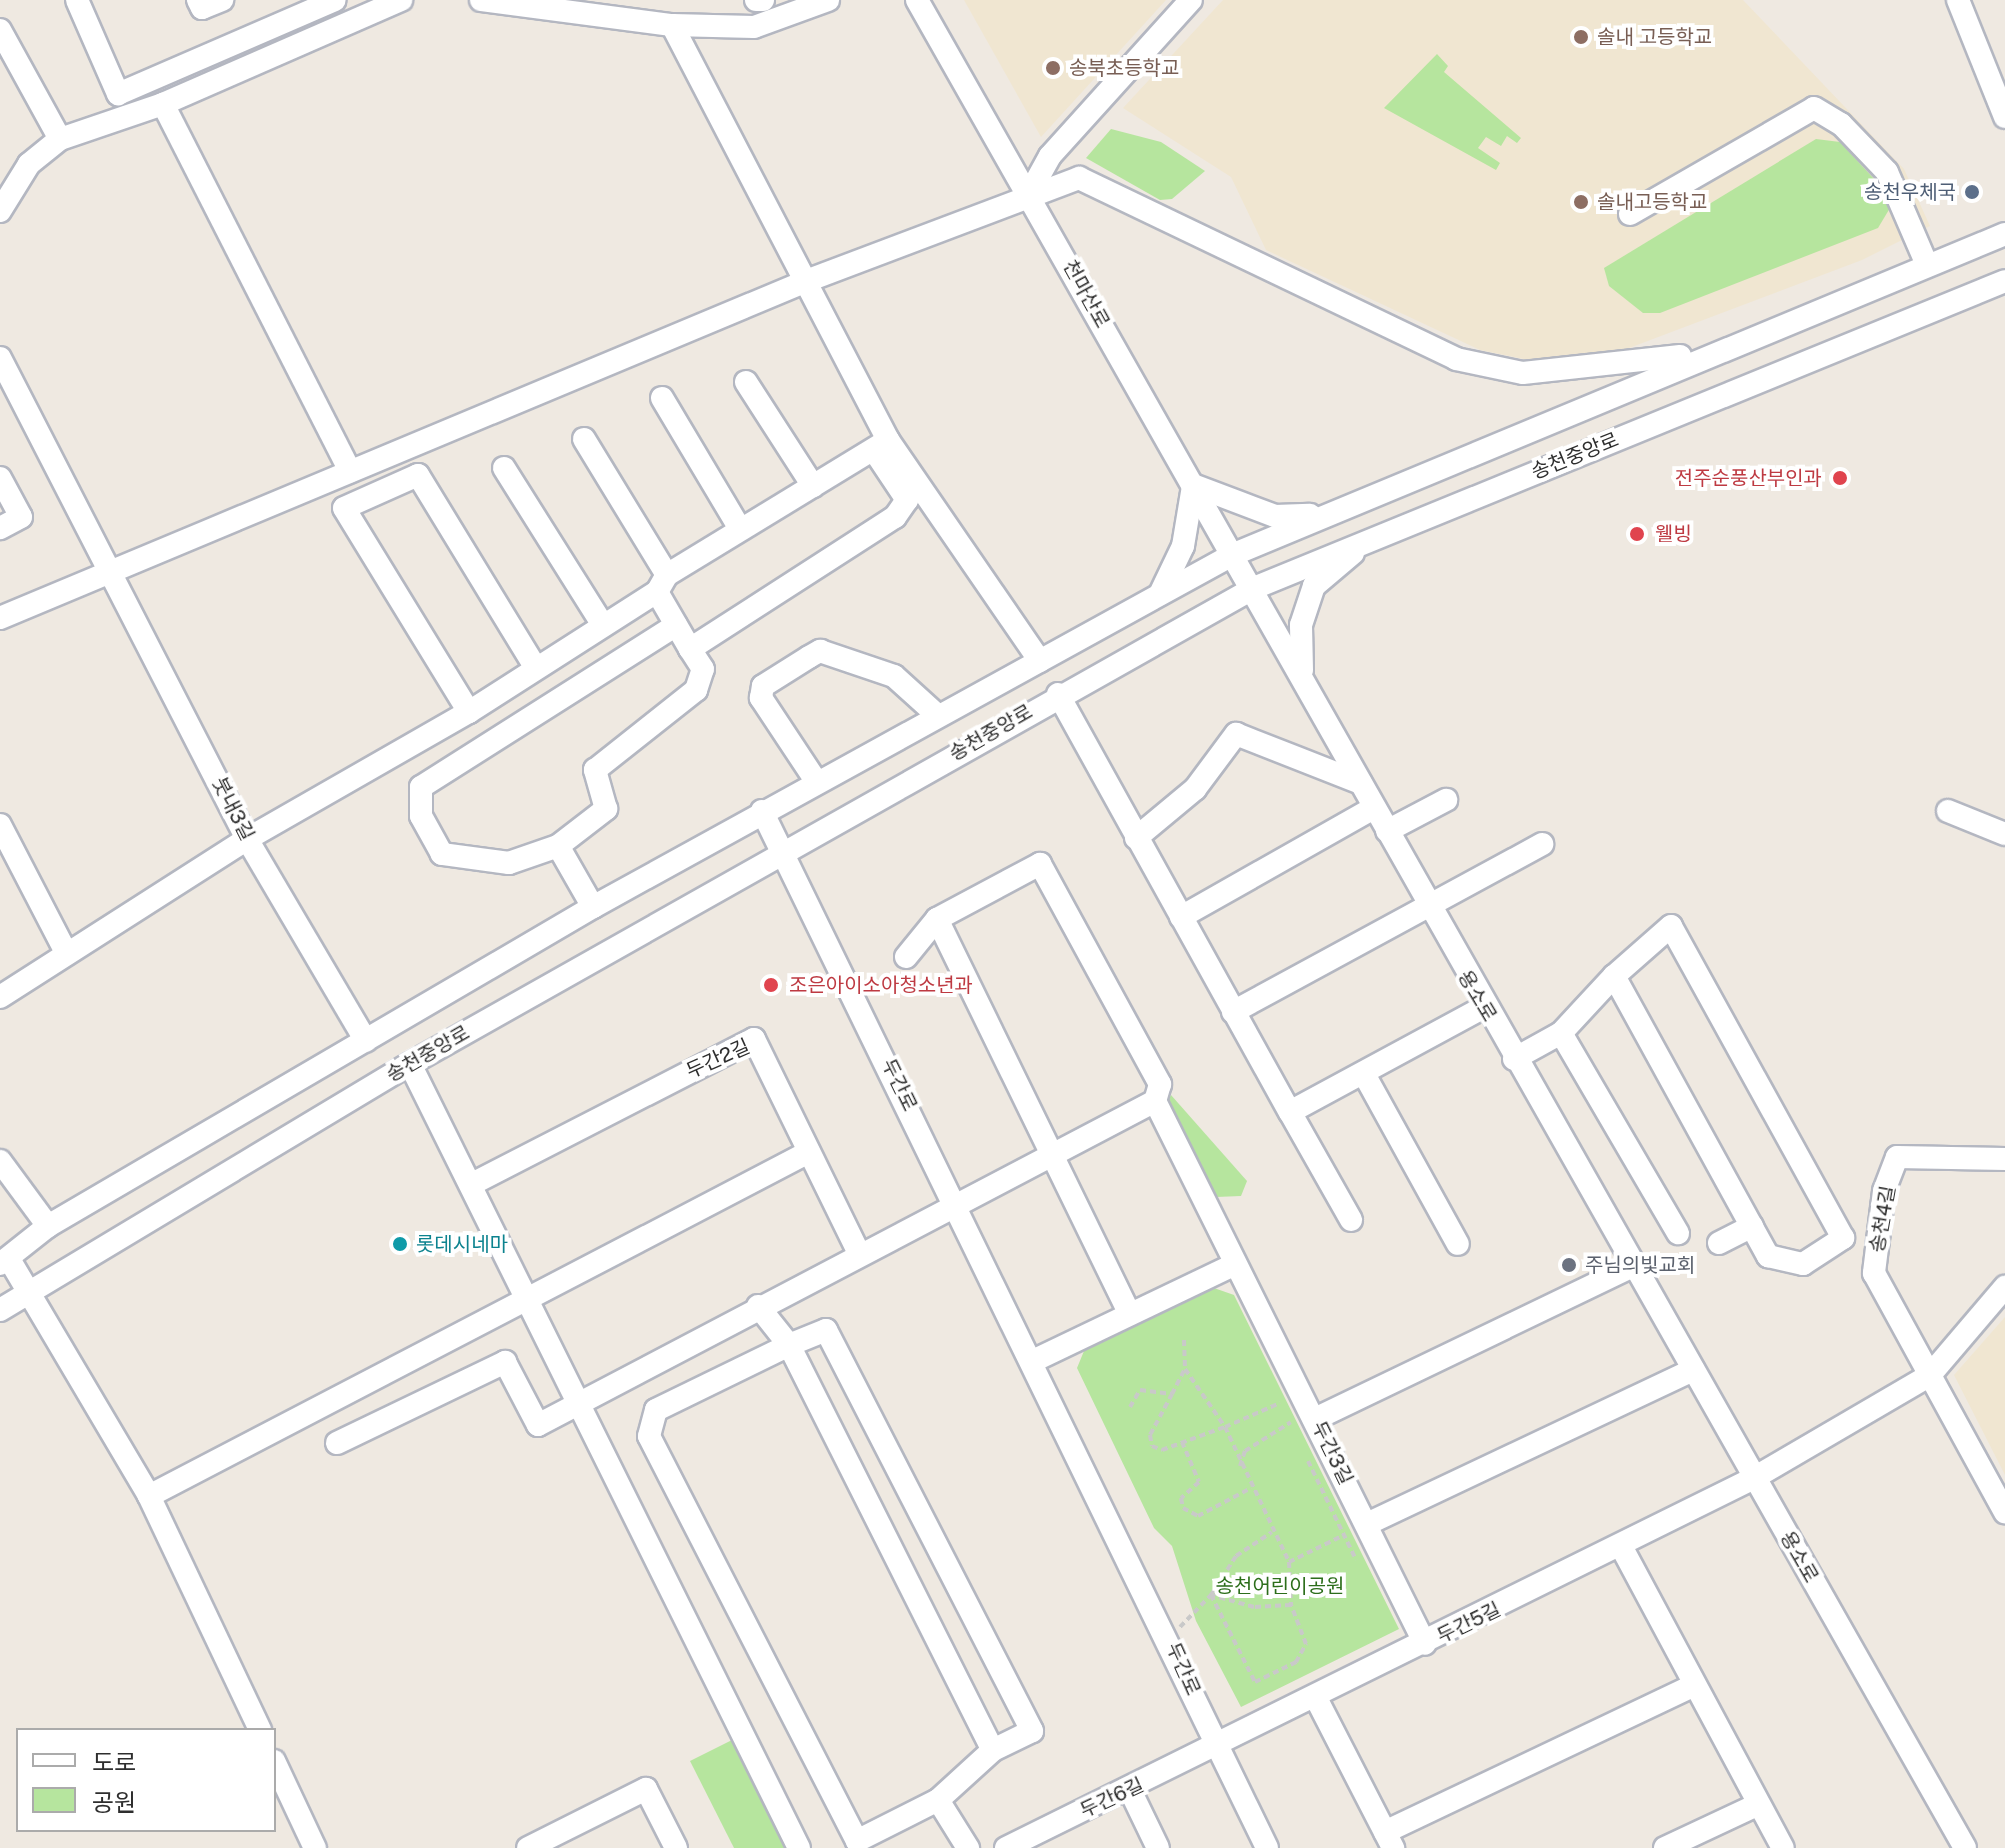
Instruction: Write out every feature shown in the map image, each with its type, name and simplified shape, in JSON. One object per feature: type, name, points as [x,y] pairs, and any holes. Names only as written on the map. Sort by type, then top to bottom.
[{"type":"street","points":[[77,0],[118,94],[331,1]]},
{"type":"street","points":[[198,0],[202,8],[222,0]]},
{"type":"street","points":[[0,211],[29,164],[60,139],[163,104],[401,0]]},
{"type":"street","points":[[481,0],[672,25],[754,27],[789,8],[828,0]]},
{"type":"street","points":[[756,0],[763,0]]},
{"type":"street","name":"천마산로","points":[[917,0],[1232,555],[1254,588]]},
{"type":"street","points":[[1029,194],[1050,156],[1191,0]]},
{"type":"street","points":[[1958,0],[2005,117]]},
{"type":"street","points":[[672,25],[809,280],[907,500],[895,517],[690,649]]},
{"type":"street","points":[[0,30],[60,139]]},
{"type":"street","points":[[163,104],[350,471]]},
{"type":"street","points":[[1630,214],[1814,108],[1841,124],[1887,172],[1927,265]]},
{"type":"street","name":"송천중앙로","points":[[111,571],[809,280],[1029,194],[1079,178],[1456,359],[1523,373],[1713,351]]},
{"type":"street","name":"송천중앙로","points":[[259,1728],[149,1496],[30,1293],[4,1262],[48,1226],[593,907],[816,781],[1232,555],[1713,351],[2005,234]]},
{"type":"street","name":"송천중앙로","points":[[0,1310],[410,1064],[1058,694],[1254,588],[2005,281]]},
{"type":"street","name":"붓내3길","points":[[0,358],[247,839],[366,1041]]},
{"type":"street","points":[[746,382],[813,486]]},
{"type":"street","points":[[662,398],[740,529]]},
{"type":"street","points":[[584,439],[662,583],[676,625],[703,669],[696,690],[595,770],[606,809],[558,846],[509,863],[442,854],[421,816],[421,787],[676,625]]},
{"type":"street","points":[[0,997],[247,839],[469,712],[603,625],[740,529],[882,446]]},
{"type":"street","points":[[882,446],[1040,661]]},
{"type":"street","points":[[504,468],[603,625]]},
{"type":"street","points":[[469,712],[344,508],[418,475],[535,667]]},
{"type":"street","points":[[0,478],[21,517],[0,528]]},
{"type":"street","points":[[1160,594],[1183,546],[1193,485],[1275,516],[1321,515]]},
{"type":"street","points":[[1302,676],[1301,625],[1314,586],[1368,540]]},
{"type":"street","points":[[0,618],[111,571]]},
{"type":"street","name":"용소로","points":[[1254,588],[1484,1007],[1965,1848]]},
{"type":"street","points":[[816,781],[761,698],[763,686],[820,651],[894,676],[937,715]]},
{"type":"street","points":[[1058,694],[1087,729],[1136,838],[1351,1220]]},
{"type":"street","points":[[1136,838],[1195,789],[1236,734],[1361,783]]},
{"type":"street","points":[[1387,831],[1446,800]]},
{"type":"street","points":[[1181,917],[1374,808]]},
{"type":"street","name":"두간로","points":[[762,811],[1035,1360],[1267,1848]]},
{"type":"street","points":[[1948,811],[2005,834]]},
{"type":"street","points":[[0,825],[67,954]]},
{"type":"street","points":[[1233,1012],[1426,903],[1542,844]]},
{"type":"street","points":[[558,846],[593,907]]},
{"type":"street","name":"두간3길","points":[[937,919],[1040,864],[1160,1084],[1155,1101],[1425,1644]]},
{"type":"street","points":[[906,957],[937,919],[1129,1312]]},
{"type":"street","points":[[1514,1059],[1561,1033],[1614,976],[1671,926],[1843,1238],[1803,1264],[1785,1265],[1768,1256],[1614,976]]},
{"type":"street","points":[[1290,1112],[1484,1007]]},
{"type":"street","points":[[1561,1033],[1678,1233]]},
{"type":"street","name":"두간2길","points":[[472,1184],[754,1039],[859,1253]]},
{"type":"street","points":[[410,1064],[799,1848]]},
{"type":"street","points":[[1364,1074],[1458,1244]]},
{"type":"street","points":[[337,1443],[505,1362],[538,1425],[758,1306],[1155,1101]]},
{"type":"street","points":[[149,1496],[527,1296],[809,1152]]},
{"type":"street","name":"송천4길","points":[[1930,1375],[1874,1273],[1884,1191],[1897,1157],[2005,1159]]},
{"type":"street","points":[[0,1161],[48,1226]]},
{"type":"street","points":[[1719,1243],[1752,1226]]},
{"type":"street","points":[[1035,1360],[1129,1312],[1235,1264]]},
{"type":"street","points":[[1315,1419],[1633,1266]]},
{"type":"street","points":[[1754,1478],[1930,1375],[2005,1287]]},
{"type":"street","points":[[758,1306],[789,1345],[993,1750]]},
{"type":"street","points":[[826,1330],[1032,1731],[993,1750],[938,1800],[857,1841],[649,1436],[656,1410],[826,1330]]},
{"type":"street","points":[[1367,1524],[1693,1370]]},
{"type":"street","points":[[1930,1375],[2005,1512]]},
{"type":"street","name":"두간5길","points":[[1217,1746],[1622,1548],[1754,1478]]},
{"type":"street","points":[[1622,1548],[1690,1687],[1783,1848]]},
{"type":"street","points":[[1316,1698],[1389,1840],[1690,1687]]},
{"type":"street","name":"두간6길","points":[[1006,1848],[1217,1746]]},
{"type":"street","points":[[276,1765],[315,1848]]},
{"type":"street","points":[[528,1848],[646,1789],[676,1848]]},
{"type":"street","points":[[1130,1790],[1158,1848]]},
{"type":"street","points":[[938,1800],[968,1848]]},
{"type":"street","points":[[1665,1848],[1757,1805]]},
{"type":"path","points":[[1184,1340],[1185,1369],[1150,1435],[1162,1450],[1225,1427],[1279,1401],[1296,1437]]},
{"type":"path","points":[[1185,1369],[1225,1427],[1240,1466],[1289,1562],[1291,1605],[1306,1644],[1296,1662],[1255,1682],[1211,1595]]},
{"type":"path","points":[[1130,1407],[1140,1390],[1172,1394]]},
{"type":"path","points":[[1240,1466],[1245,1451],[1290,1423]]},
{"type":"path","points":[[1182,1442],[1199,1482],[1181,1498],[1183,1508],[1198,1516],[1251,1488]]},
{"type":"path","points":[[1303,1451],[1356,1560]]},
{"type":"path","points":[[1194,1606],[1211,1595],[1236,1556],[1272,1532]]},
{"type":"path","points":[[1289,1562],[1344,1535]]},
{"type":"path","points":[[1211,1595],[1254,1607],[1291,1605]]},
{"type":"shaded area","name":"송북초등학교","points":[[964,0],[1166,0],[1041,137]]},
{"type":"shaded area","name":"솔내고등학교","points":[[1223,0],[1743,0],[1904,169],[1930,226],[1862,260],[1608,356],[1552,365],[1480,350],[1266,250],[1231,177],[1123,108]]},
{"type":"shaded area","points":[[2005,1317],[2005,1475],[1954,1375]]},
{"type":"green space","points":[[1437,54],[1448,66],[1444,72],[1521,138],[1517,143],[1507,136],[1501,146],[1486,137],[1478,148],[1500,163],[1496,170],[1384,108]]},
{"type":"green space","points":[[1111,129],[1161,142],[1205,171],[1172,199],[1160,200],[1086,158]]},
{"type":"green space","points":[[1816,139],[1840,142],[1876,181],[1890,208],[1878,228],[1660,313],[1643,313],[1609,286],[1604,268]]},
{"type":"green space","points":[[1171,1095],[1247,1181],[1241,1196],[1216,1197],[1165,1107]]},
{"type":"green space","name":"송천어린이공원","points":[[1214,1288],[1234,1295],[1399,1629],[1241,1707],[1196,1621],[1172,1546],[1154,1528],[1077,1368],[1084,1351]]},
{"type":"green space","points":[[732,1740],[786,1848],[734,1848],[690,1761]]},
{"type":"place","name":"솔내 고등학교","points":[[1581,37]]},
{"type":"place","name":"송북초등학교","points":[[1053,68]]},
{"type":"place","name":"송천우체국","points":[[1972,192]]},
{"type":"place","name":"솔내고등학교","points":[[1581,202]]},
{"type":"place","name":"전주순풍산부인과","points":[[1840,478]]},
{"type":"place","name":"웰빙","points":[[1637,534]]},
{"type":"place","name":"조은아이소아청소년과","points":[[771,985]]},
{"type":"place","name":"롯데시네마","points":[[400,1244]]},
{"type":"place","name":"주님의빛교회","points":[[1569,1265]]}]
